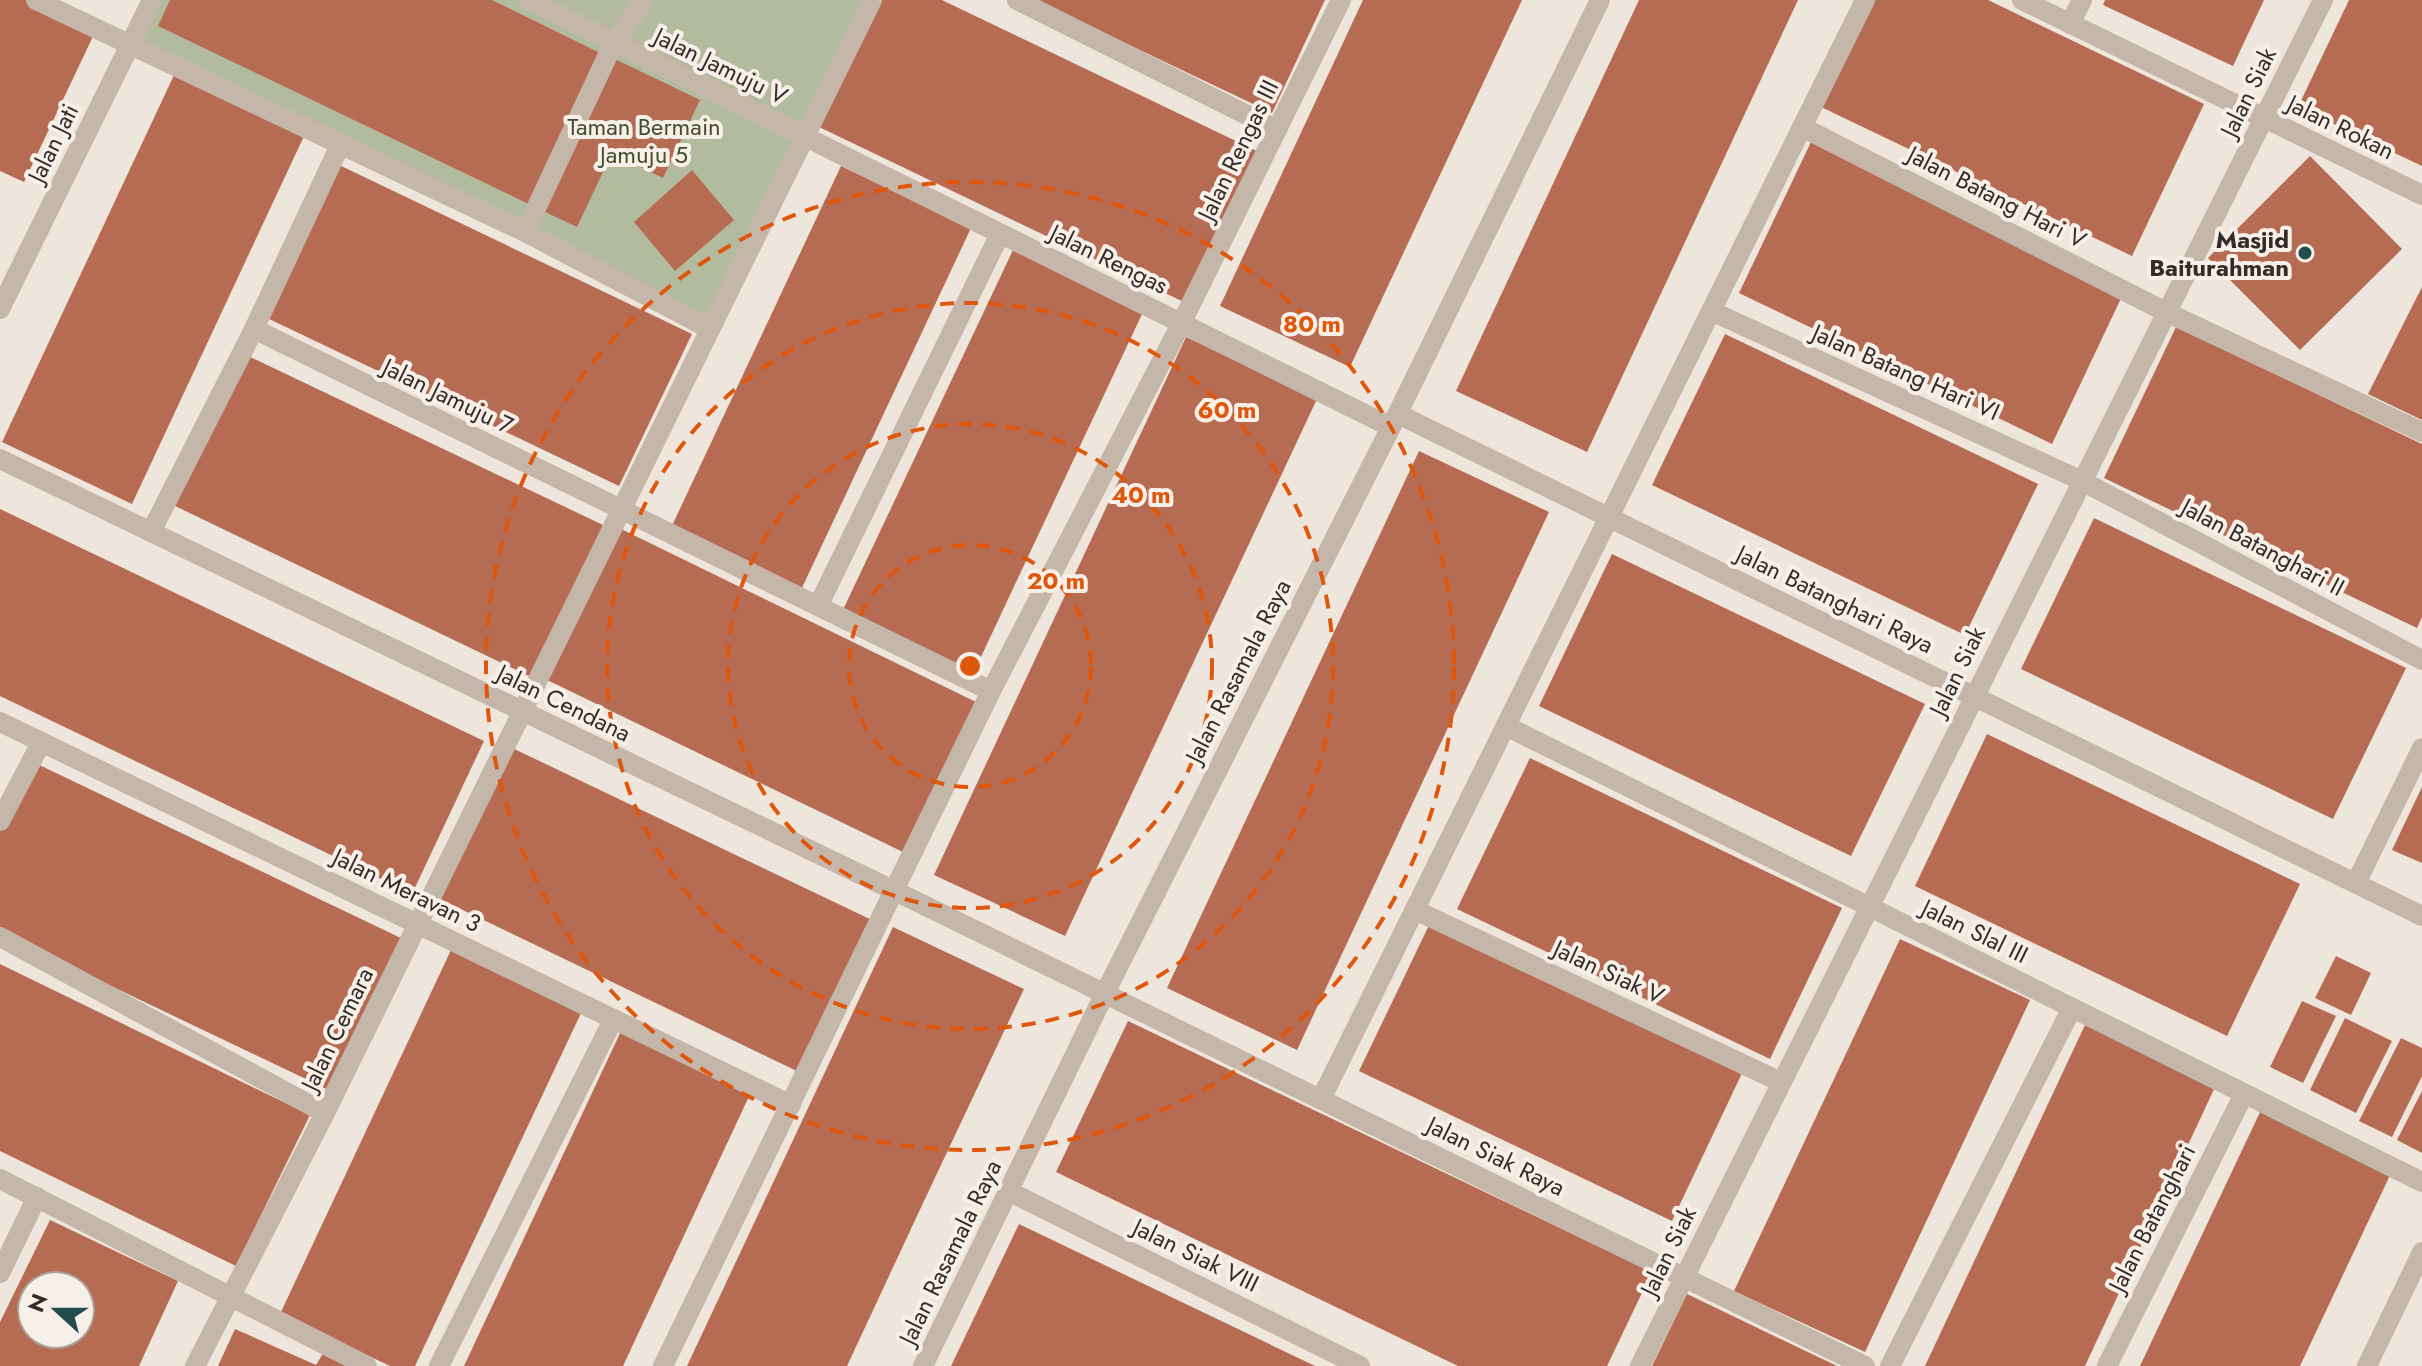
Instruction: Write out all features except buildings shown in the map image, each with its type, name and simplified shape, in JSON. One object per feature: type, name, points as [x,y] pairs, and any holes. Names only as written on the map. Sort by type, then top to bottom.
[{"type":"street","points":[[36,0],[525,232],[710,329]]},
{"type":"street","name":"Jalan Jati","points":[[0,309],[152,0]]},
{"type":"street","name":"Jalan Jamuju V","points":[[529,0],[804,137]]},
{"type":"street","points":[[525,232],[614,42],[644,0]]},
{"type":"street","name":"Jalan Cemara","points":[[195,1366],[325,1113],[872,0]]},
{"type":"street","points":[[1017,0],[1277,130]]},
{"type":"street","name":"Jalan Rengas III","points":[[663,1366],[991,691],[1181,324],[1341,0]]},
{"type":"street","name":"Jalan Rasamala Raya","points":[[923,1366],[1105,993],[1394,421],[1600,0]]},
{"type":"street","points":[[1321,1099],[1865,0]]},
{"type":"street","name":"Jalan Rokan","points":[[2022,0],[2422,195]]},
{"type":"street","points":[[2070,24],[2082,0]]},
{"type":"street","name":"Jalan Siak","points":[[1640,1366],[2080,480],[2168,313],[2323,0]]},
{"type":"street","name":"Jalan Batang Hari V","points":[[1802,127],[2168,313],[2422,432]]},
{"type":"street","name":"Jalan Rengas","points":[[804,137],[1181,324],[1394,421]]},
{"type":"street","points":[[151,532],[254,329],[341,143]]},
{"type":"street","points":[[819,604],[1000,234]]},
{"type":"street","name":"Jalan Batang Hari VI","points":[[1711,311],[2080,480]]},
{"type":"street","name":"Jalan Jamuju 7","points":[[254,329],[991,691]]},
{"type":"street","name":"Jalan Batanghari Raya","points":[[1394,421],[1608,519],[2422,916]]},
{"type":"street","name":"Jalan Cendana","points":[[0,459],[1105,993]]},
{"type":"street","name":"Jalan Batanghari II","points":[[2080,480],[2422,660]]},
{"type":"street","name":"Jalan Meravan 3","points":[[0,722],[791,1105]]},
{"type":"street","name":"Jalan Slal III","points":[[1506,726],[2422,1182]]},
{"type":"street","points":[[0,821],[41,743]]},
{"type":"street","points":[[2356,883],[2422,748]]},
{"type":"street","name":"Jalan Siak V","points":[[1415,910],[1781,1082]]},
{"type":"street","points":[[0,937],[325,1113]]},
{"type":"street","name":"Jalan Siak Raya","points":[[1105,993],[1865,1366]]},
{"type":"street","points":[[1890,1366],[2072,1008]]},
{"type":"street","points":[[439,1366],[613,1020]]},
{"type":"street","name":"Jalan Batanghari","points":[[2107,1366],[2244,1094]]},
{"type":"street","points":[[0,1179],[367,1366]]},
{"type":"street","name":"Jalan Siak VIII","points":[[1008,1191],[1360,1366]]},
{"type":"street","points":[[0,1273],[37,1197]]},
{"type":"street","points":[[2367,1366],[2422,1252]]},
{"type":"green space","name":"Taman Bermain Jamuju 5","points":[[152,0],[872,0],[710,329],[130,45]]},
{"type":"place","name":"Masjid Baiturahman","points":[[2305,253]]}]
